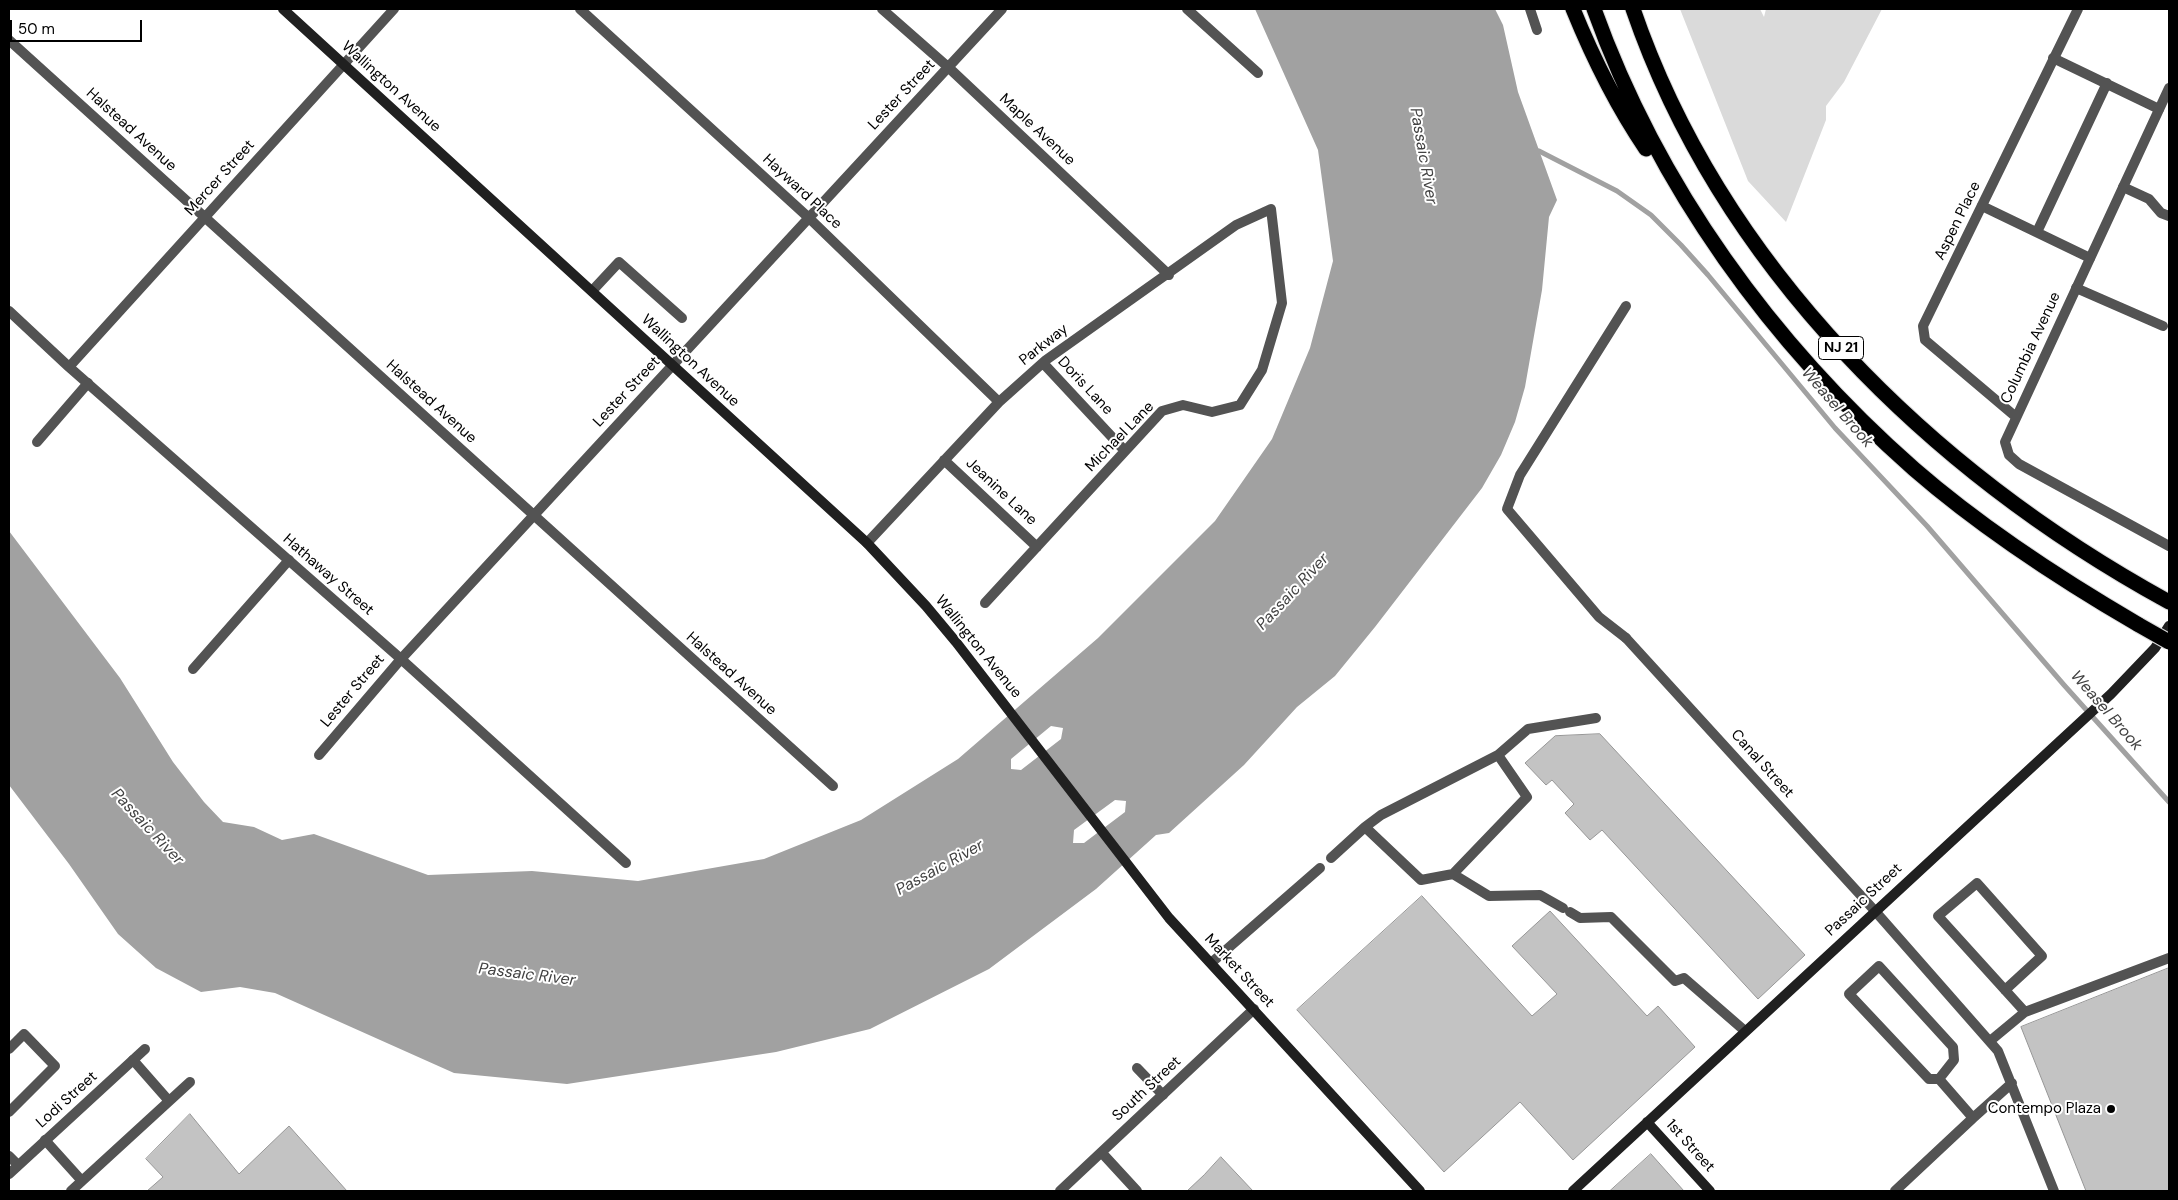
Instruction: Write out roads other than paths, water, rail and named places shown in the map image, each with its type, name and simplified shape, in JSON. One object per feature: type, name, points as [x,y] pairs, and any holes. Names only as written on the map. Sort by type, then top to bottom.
[{"type":"highway","points":[[1574,9],[1589,47],[1628,121],[1663,176],[1695,216]]},
{"type":"highway","name":"NJ 21","points":[[1594,9],[1624,87],[1646,133],[1695,216],[1723,257],[1812,369],[1878,436],[1915,470],[1990,529],[2069,583],[2169,642]]},
{"type":"highway","name":"NJ 21","points":[[1633,9],[1657,73],[1683,125],[1714,180],[1751,237],[1806,310],[1838,346],[1937,443],[1982,479],[2048,528],[2169,602]]},
{"type":"street","name":"Wallington Avenue","points":[[283,9],[866,544],[926,606],[1048,761]]},
{"type":"street","name":"Mercer Street","points":[[69,367],[394,9]]},
{"type":"street","name":"Hayward Place","points":[[580,9],[809,218],[999,402]]},
{"type":"street","name":"Maple Avenue","points":[[882,9],[948,67],[1169,275]]},
{"type":"street","name":"Lester Street","points":[[318,755],[401,659],[1002,9]]},
{"type":"street","points":[[1187,9],[1258,73]]},
{"type":"street","points":[[1530,9],[1537,30]]},
{"type":"street","name":"Aspen Place","points":[[2016,417],[1925,340],[1923,326],[2078,9]]},
{"type":"street","name":"Halstead Avenue","points":[[9,40],[832,786]]},
{"type":"street","points":[[2054,58],[2159,108]]},
{"type":"street","points":[[2037,232],[2107,84]]},
{"type":"street","name":"Columbia Avenue","points":[[2169,88],[2005,442],[2009,455],[2019,464],[2169,546]]},
{"type":"street","points":[[2123,187],[2149,199],[2161,213],[2169,216]]},
{"type":"street","points":[[1982,206],[2090,258]]},
{"type":"street","name":"Parkway","points":[[866,544],[999,402],[1043,363],[1169,275],[1236,225],[1271,210]]},
{"type":"street","name":"Michael Lane","points":[[985,603],[1162,411],[1182,405],[1212,412],[1240,404],[1262,370],[1282,303],[1271,210]]},
{"type":"street","points":[[592,292],[619,262],[682,318]]},
{"type":"street","points":[[2076,288],[2163,326]]},
{"type":"street","name":"Canal Street","points":[[1626,306],[1520,476],[1507,509],[1599,617],[1626,638],[1875,911],[1998,1051],[2054,1191]]},
{"type":"street","name":"Hathaway Street","points":[[9,311],[69,367],[401,659],[626,863]]},
{"type":"street","name":"Doris Lane","points":[[1043,363],[1125,451]]},
{"type":"street","points":[[37,442],[88,383]]},
{"type":"street","name":"Jeanine Lane","points":[[944,460],[1037,547]]},
{"type":"street","points":[[193,669],[289,560]]},
{"type":"street","name":"Passaic Street","points":[[1573,1191],[2099,705],[2144,661],[2169,626]]},
{"type":"street","points":[[1331,858],[1365,826],[1381,815],[1498,755],[1528,729],[1596,718]]},
{"type":"street","points":[[1365,826],[1421,880],[1453,874],[1527,796],[1498,755]]},
{"type":"street","name":"Market Street","points":[[1048,761],[1169,918],[1420,1191]]},
{"type":"street","points":[[1211,963],[1320,868]]},
{"type":"street","points":[[1453,874],[1489,896],[1540,895],[1580,918],[1611,917],[1675,981],[1684,978],[1745,1031]]},
{"type":"street","points":[[2005,990],[2042,956],[1976,883],[1938,916],[2005,990],[2025,1012]]},
{"type":"street","points":[[1990,1042],[2025,1012],[2169,958]]},
{"type":"street","points":[[1939,1079],[1954,1060],[1953,1047],[1879,966],[1849,994],[1929,1079],[1939,1079],[1973,1118]]},
{"type":"street","name":"South Street","points":[[1060,1191],[1254,1009]]},
{"type":"street","points":[[9,1049],[24,1034],[55,1066],[9,1112]]},
{"type":"street","name":"Lodi Street","points":[[9,1174],[145,1049]]},
{"type":"street","points":[[133,1060],[169,1101]]},
{"type":"street","points":[[1137,1068],[1163,1095]]},
{"type":"street","points":[[71,1191],[190,1082]]},
{"type":"street","points":[[1895,1191],[2012,1083]]},
{"type":"street","name":"1st Street","points":[[1648,1122],[1710,1191]]},
{"type":"street","points":[[45,1140],[82,1181]]},
{"type":"street","points":[[1102,1152],[1137,1191]]},
{"type":"street","points":[[9,1156],[18,1165]]},
{"type":"water","name":"Passaic River","points":[[1255,9],[1495,9],[1503,25],[1518,92],[1557,200],[1549,217],[1542,290],[1525,387],[1515,422],[1501,455],[1482,488],[1335,676],[1297,707],[1244,765],[1169,833],[1156,835],[1096,889],[989,969],[870,1029],[776,1052],[567,1084],[454,1073],[275,993],[240,987],[201,992],[156,968],[118,934],[69,864],[9,785],[9,531],[120,678],[173,762],[204,802],[223,822],[254,827],[282,840],[314,834],[428,875],[532,871],[638,881],[764,859],[861,820],[958,759],[1098,638],[1215,521],[1272,439],[1310,348],[1333,261],[1318,150]],"holes":[[[1051,726],[1063,728],[1061,739],[1021,770],[1011,769],[1011,759]],[[1115,800],[1126,801],[1125,812],[1084,843],[1073,843],[1074,830]]]},
{"type":"waterway","name":"Weasel Brook","points":[[1532,150],[1539,151],[1617,191],[1651,215],[1681,245],[1835,428],[1927,526],[2064,685],[2169,802]]},
{"type":"place","name":"Contempo Plaza","points":[[2111,1109]]}]
